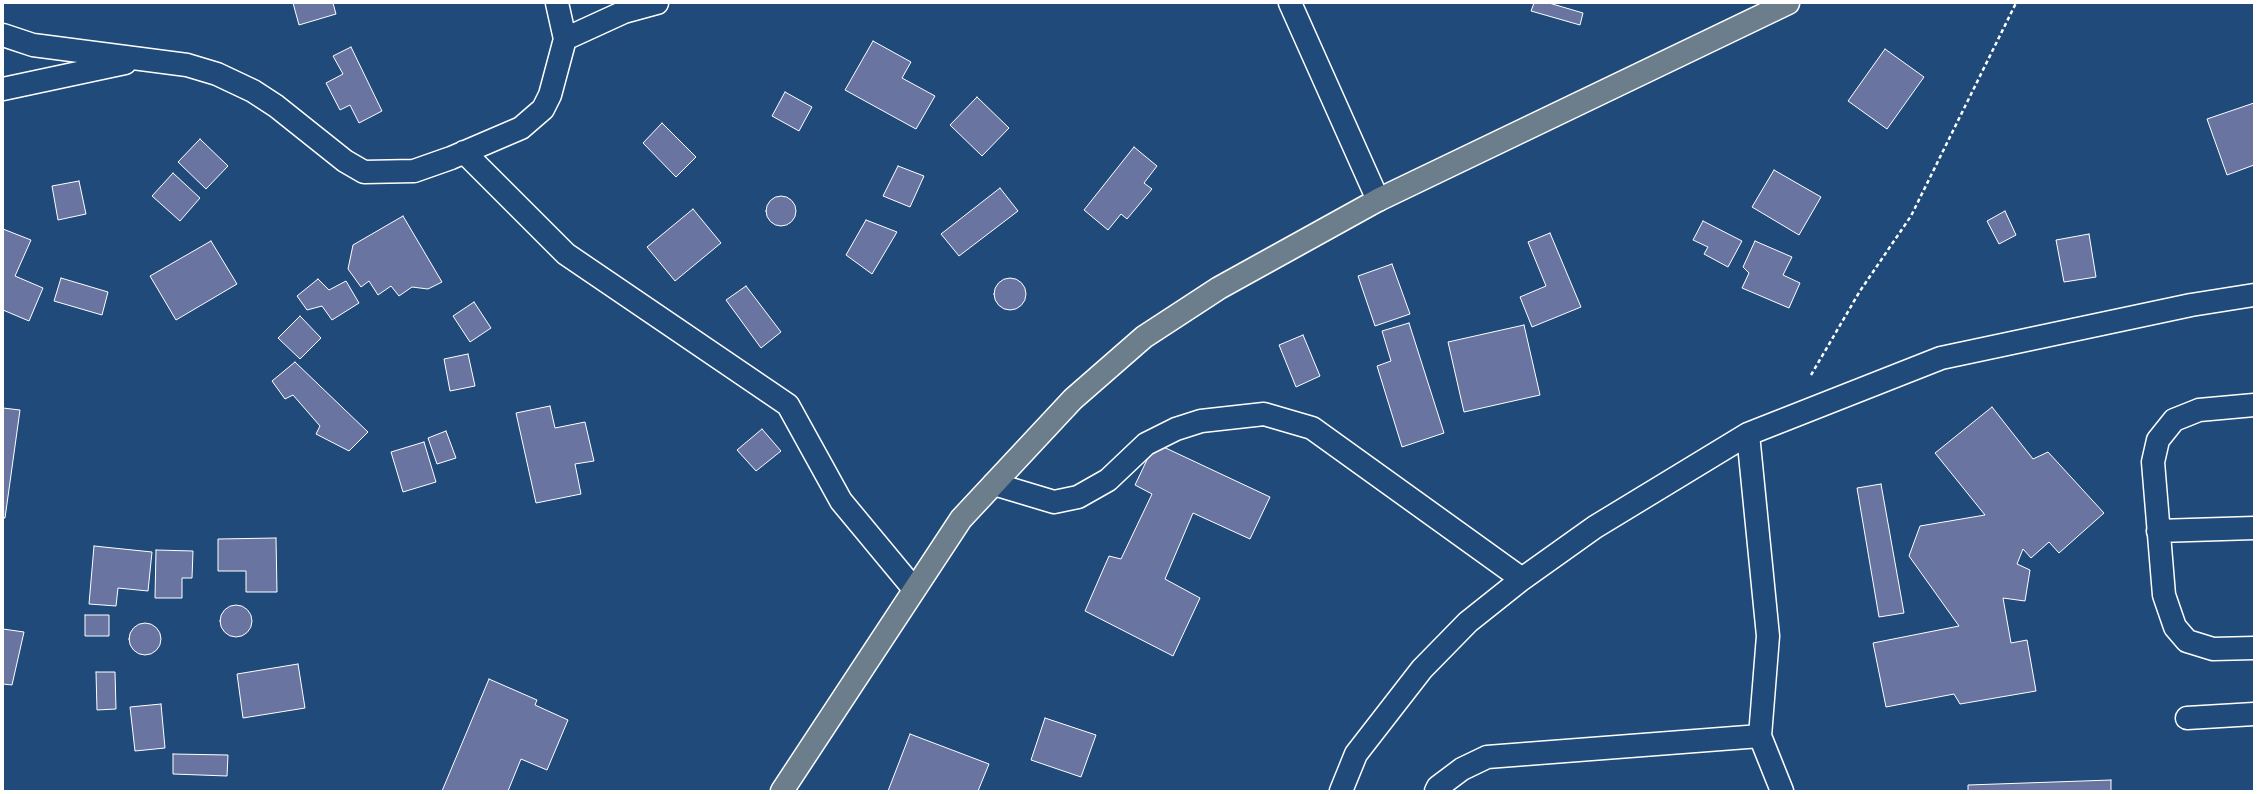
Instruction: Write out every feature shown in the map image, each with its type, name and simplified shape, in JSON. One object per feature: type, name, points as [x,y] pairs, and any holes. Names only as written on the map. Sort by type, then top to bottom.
[{"type":"main road","points":[[782,791],[961,519],[1073,399],[1144,337],[1219,288],[1378,200],[1788,3]]},
{"type":"street","points":[[3,35],[33,45],[187,65],[217,74],[253,91],[276,106],[345,161],[364,172],[414,171],[521,128],[543,110],[550,95],[566,39],[558,3]]},
{"type":"street","points":[[566,39],[624,12],[657,3]]},
{"type":"street","points":[[1290,3],[1378,200]]},
{"type":"street","points":[[3,89],[140,60]]},
{"type":"street","points":[[464,152],[566,254],[788,405],[842,501],[914,589]]},
{"type":"street","points":[[1341,791],[1356,754],[1422,669],[1468,622],[1522,579],[1595,527],[1748,434],[1941,358],[2183,307],[2254,295]]},
{"type":"street","points":[[2254,405],[2199,410],[2174,420],[2158,440],[2153,462],[2164,594],[2175,628],[2187,640],[2212,649],[2254,648]]},
{"type":"street","points":[[994,484],[1054,502],[1078,498],[1108,480],[1146,444],[1176,429],[1201,421],[1264,414],[1312,428],[1522,579]]},
{"type":"street","points":[[1748,434],[1768,636],[1760,736],[1782,791]]},
{"type":"street","points":[[2158,531],[2254,528]]},
{"type":"street","points":[[2187,718],[2254,714]]},
{"type":"street","points":[[1436,791],[1438,787],[1462,769],[1487,757],[1760,736]]},
{"type":"path","points":[[1790,417],[1824,349],[1860,291],[1911,216],[2016,3]]},
{"type":"building","points":[[293,3],[333,3],[336,14],[299,25]]},
{"type":"building","points":[[1534,3],[1549,3],[1583,13],[1580,25],[1531,11]]},
{"type":"building","points":[[873,41],[911,62],[902,78],[935,96],[916,129],[845,90]]},
{"type":"building","points":[[351,47],[382,111],[359,123],[350,105],[340,110],[326,83],[343,74],[333,56]]},
{"type":"building","points":[[1885,49],[1924,77],[1887,129],[1848,101]]},
{"type":"building","points":[[785,92],[812,107],[799,131],[772,116]]},
{"type":"building","points":[[977,97],[1009,128],[982,156],[950,125]]},
{"type":"building","points":[[2254,103],[2254,165],[2227,175],[2207,119]]},
{"type":"building","points":[[662,123],[696,157],[676,177],[643,143]]},
{"type":"building","points":[[200,139],[228,166],[206,189],[178,162]]},
{"type":"building","points":[[1134,147],[1157,166],[1144,183],[1152,189],[1127,219],[1121,214],[1108,230],[1084,210]]},
{"type":"building","points":[[898,166],[924,176],[910,207],[883,196]]},
{"type":"building","points":[[1774,170],[1821,197],[1799,235],[1752,207]]},
{"type":"building","points":[[173,173],[200,198],[180,221],[152,196]]},
{"type":"building","points":[[79,181],[86,214],[58,220],[52,186]]},
{"type":"building","points":[[1000,188],[1018,211],[959,256],[941,234]]},
{"type":"building","points":[[781,196],[792,200],[796,211],[792,222],[781,226],[770,222],[766,211],[770,200]]},
{"type":"building","points":[[693,209],[721,243],[675,281],[647,247]]},
{"type":"building","points":[[2005,211],[2016,235],[1999,244],[1987,221]]},
{"type":"building","points":[[403,216],[442,282],[428,289],[412,287],[399,296],[391,286],[378,295],[369,281],[361,287],[348,269],[353,245]]},
{"type":"building","points":[[866,220],[897,232],[872,274],[846,255]]},
{"type":"building","points":[[1703,221],[1742,241],[1728,267],[1704,254],[1708,247],[1693,240]]},
{"type":"building","points":[[3,229],[31,240],[15,276],[43,288],[29,321],[3,310]]},
{"type":"building","points":[[1550,233],[1581,307],[1532,327],[1520,297],[1546,286],[1528,242]]},
{"type":"building","points":[[2089,234],[2096,277],[2064,282],[2056,240]]},
{"type":"building","points":[[211,241],[237,284],[176,320],[150,276]]},
{"type":"building","points":[[1755,241],[1792,257],[1783,275],[1800,283],[1789,308],[1742,288],[1749,273],[1743,267]]},
{"type":"building","points":[[1392,264],[1410,314],[1375,326],[1358,276]]},
{"type":"building","points":[[61,278],[108,292],[102,315],[54,301]]},
{"type":"building","points":[[1010,278],[1019,281],[1023,285],[1026,294],[1023,303],[1019,307],[1010,310],[1001,307],[997,303],[994,294],[997,285],[1001,281]]},
{"type":"building","points":[[318,279],[329,290],[346,281],[359,303],[332,320],[322,306],[307,310],[297,296]]},
{"type":"building","points":[[746,286],[781,332],[761,348],[726,300]]},
{"type":"building","points":[[474,302],[491,328],[470,342],[453,316]]},
{"type":"building","points":[[300,316],[321,338],[300,359],[278,338]]},
{"type":"building","points":[[1409,323],[1444,433],[1402,447],[1377,366],[1391,361],[1382,331]]},
{"type":"building","points":[[1524,325],[1540,395],[1464,412],[1448,342]]},
{"type":"building","points":[[1303,335],[1320,376],[1296,387],[1279,345]]},
{"type":"building","points":[[468,354],[475,386],[450,391],[444,359]]},
{"type":"building","points":[[295,362],[368,432],[349,451],[316,434],[320,426],[293,395],[285,399],[272,381]]},
{"type":"building","points":[[550,406],[555,428],[585,422],[594,461],[575,464],[581,494],[536,503],[516,413]]},
{"type":"building","points":[[1992,407],[2033,459],[2048,452],[2104,513],[2059,553],[2049,542],[2031,558],[2023,549],[2017,564],[2030,570],[2025,601],[2003,598],[2011,643],[2027,640],[2036,691],[1960,704],[1954,694],[1886,707],[1873,643],[1959,626],[1909,556],[1920,526],[1985,515],[1935,453]]},
{"type":"building","points":[[3,408],[20,410],[5,518],[3,518]]},
{"type":"building","points":[[762,429],[781,451],[756,471],[737,450]]},
{"type":"building","points":[[446,431],[456,458],[437,464],[428,438]]},
{"type":"building","points":[[424,442],[436,482],[403,492],[391,452]]},
{"type":"building","points":[[1155,443],[1270,497],[1250,539],[1193,513],[1165,579],[1200,598],[1173,656],[1085,611],[1109,556],[1121,559],[1152,494],[1135,485]]},
{"type":"building","points":[[1881,484],[1904,613],[1879,617],[1857,488]]},
{"type":"building","points":[[276,538],[277,592],[246,592],[246,571],[218,571],[218,539]]},
{"type":"building","points":[[94,546],[152,552],[148,591],[118,588],[116,606],[89,604]]},
{"type":"building","points":[[156,550],[193,551],[192,578],[182,578],[182,598],[155,598]]},
{"type":"building","points":[[236,605],[245,608],[249,612],[252,621],[249,630],[245,634],[236,637],[227,634],[223,630],[220,621],[223,612],[227,608]]},
{"type":"building","points":[[85,615],[109,615],[109,636],[85,636]]},
{"type":"building","points":[[145,623],[154,626],[158,630],[161,639],[158,648],[154,652],[145,655],[136,652],[132,648],[129,639],[132,630],[136,626]]},
{"type":"building","points":[[3,629],[24,632],[12,685],[3,684]]},
{"type":"building","points":[[298,664],[305,708],[243,718],[237,674]]},
{"type":"building","points":[[96,672],[115,672],[116,709],[97,710]]},
{"type":"building","points":[[489,679],[537,700],[535,705],[568,720],[547,770],[521,759],[508,791],[442,791]]},
{"type":"building","points":[[161,704],[165,748],[135,751],[130,707]]},
{"type":"building","points":[[1045,718],[1096,735],[1081,777],[1031,760]]},
{"type":"building","points":[[910,734],[989,764],[978,791],[888,791]]},
{"type":"building","points":[[173,754],[228,755],[227,776],[173,774]]},
{"type":"building","points":[[2111,780],[2111,791],[1968,791],[1968,785]]}]
